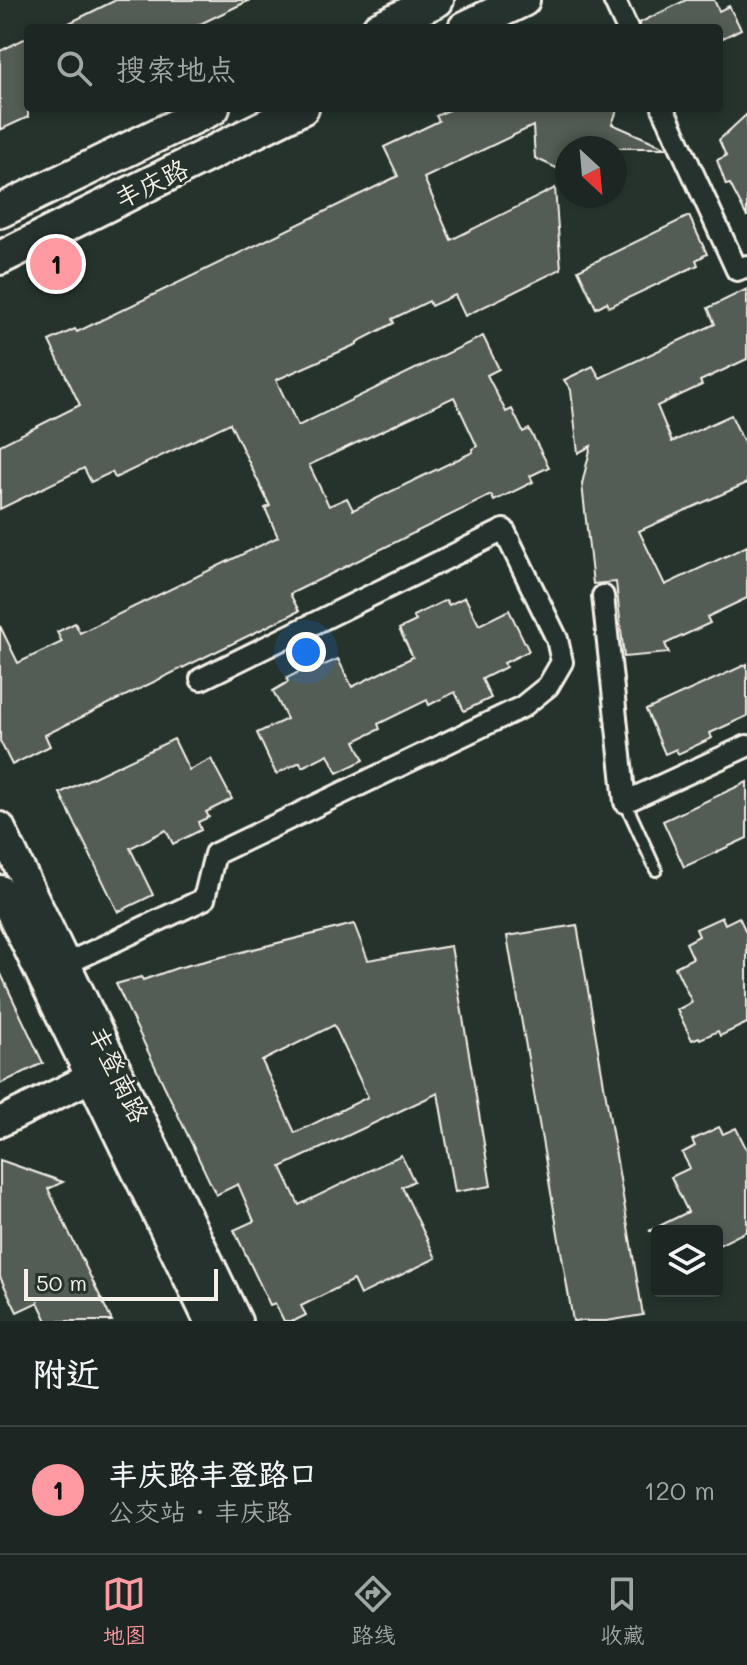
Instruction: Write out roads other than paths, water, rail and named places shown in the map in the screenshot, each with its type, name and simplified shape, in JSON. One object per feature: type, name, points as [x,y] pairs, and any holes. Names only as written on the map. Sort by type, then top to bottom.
[{"type":"main road","points":[[387,24],[437,0]]},
{"type":"main road","points":[[473,24],[523,0]]},
{"type":"main road","name":"丰庆路","points":[[0,211],[205,112]]},
{"type":"main road","name":"丰庆路","points":[[0,258],[294,112]]},
{"type":"street","points":[[614,0],[625,24]]},
{"type":"street","points":[[665,112],[737,270],[747,266]]},
{"type":"street","points":[[66,964],[204,899],[215,854],[522,707],[548,686],[562,662],[557,639],[504,530],[201,679]]},
{"type":"street","points":[[603,596],[625,802],[747,746]]},
{"type":"street","name":"丰登南路","points":[[0,827],[237,1321]]},
{"type":"street","name":"丰登南路","points":[[0,890],[209,1321]]},
{"type":"street","points":[[0,1122],[92,1077]]},
{"type":"lane","points":[[625,802],[656,870]]},
{"type":"place","name":"丰庆路丰登路口","points":[[56,264]]}]
